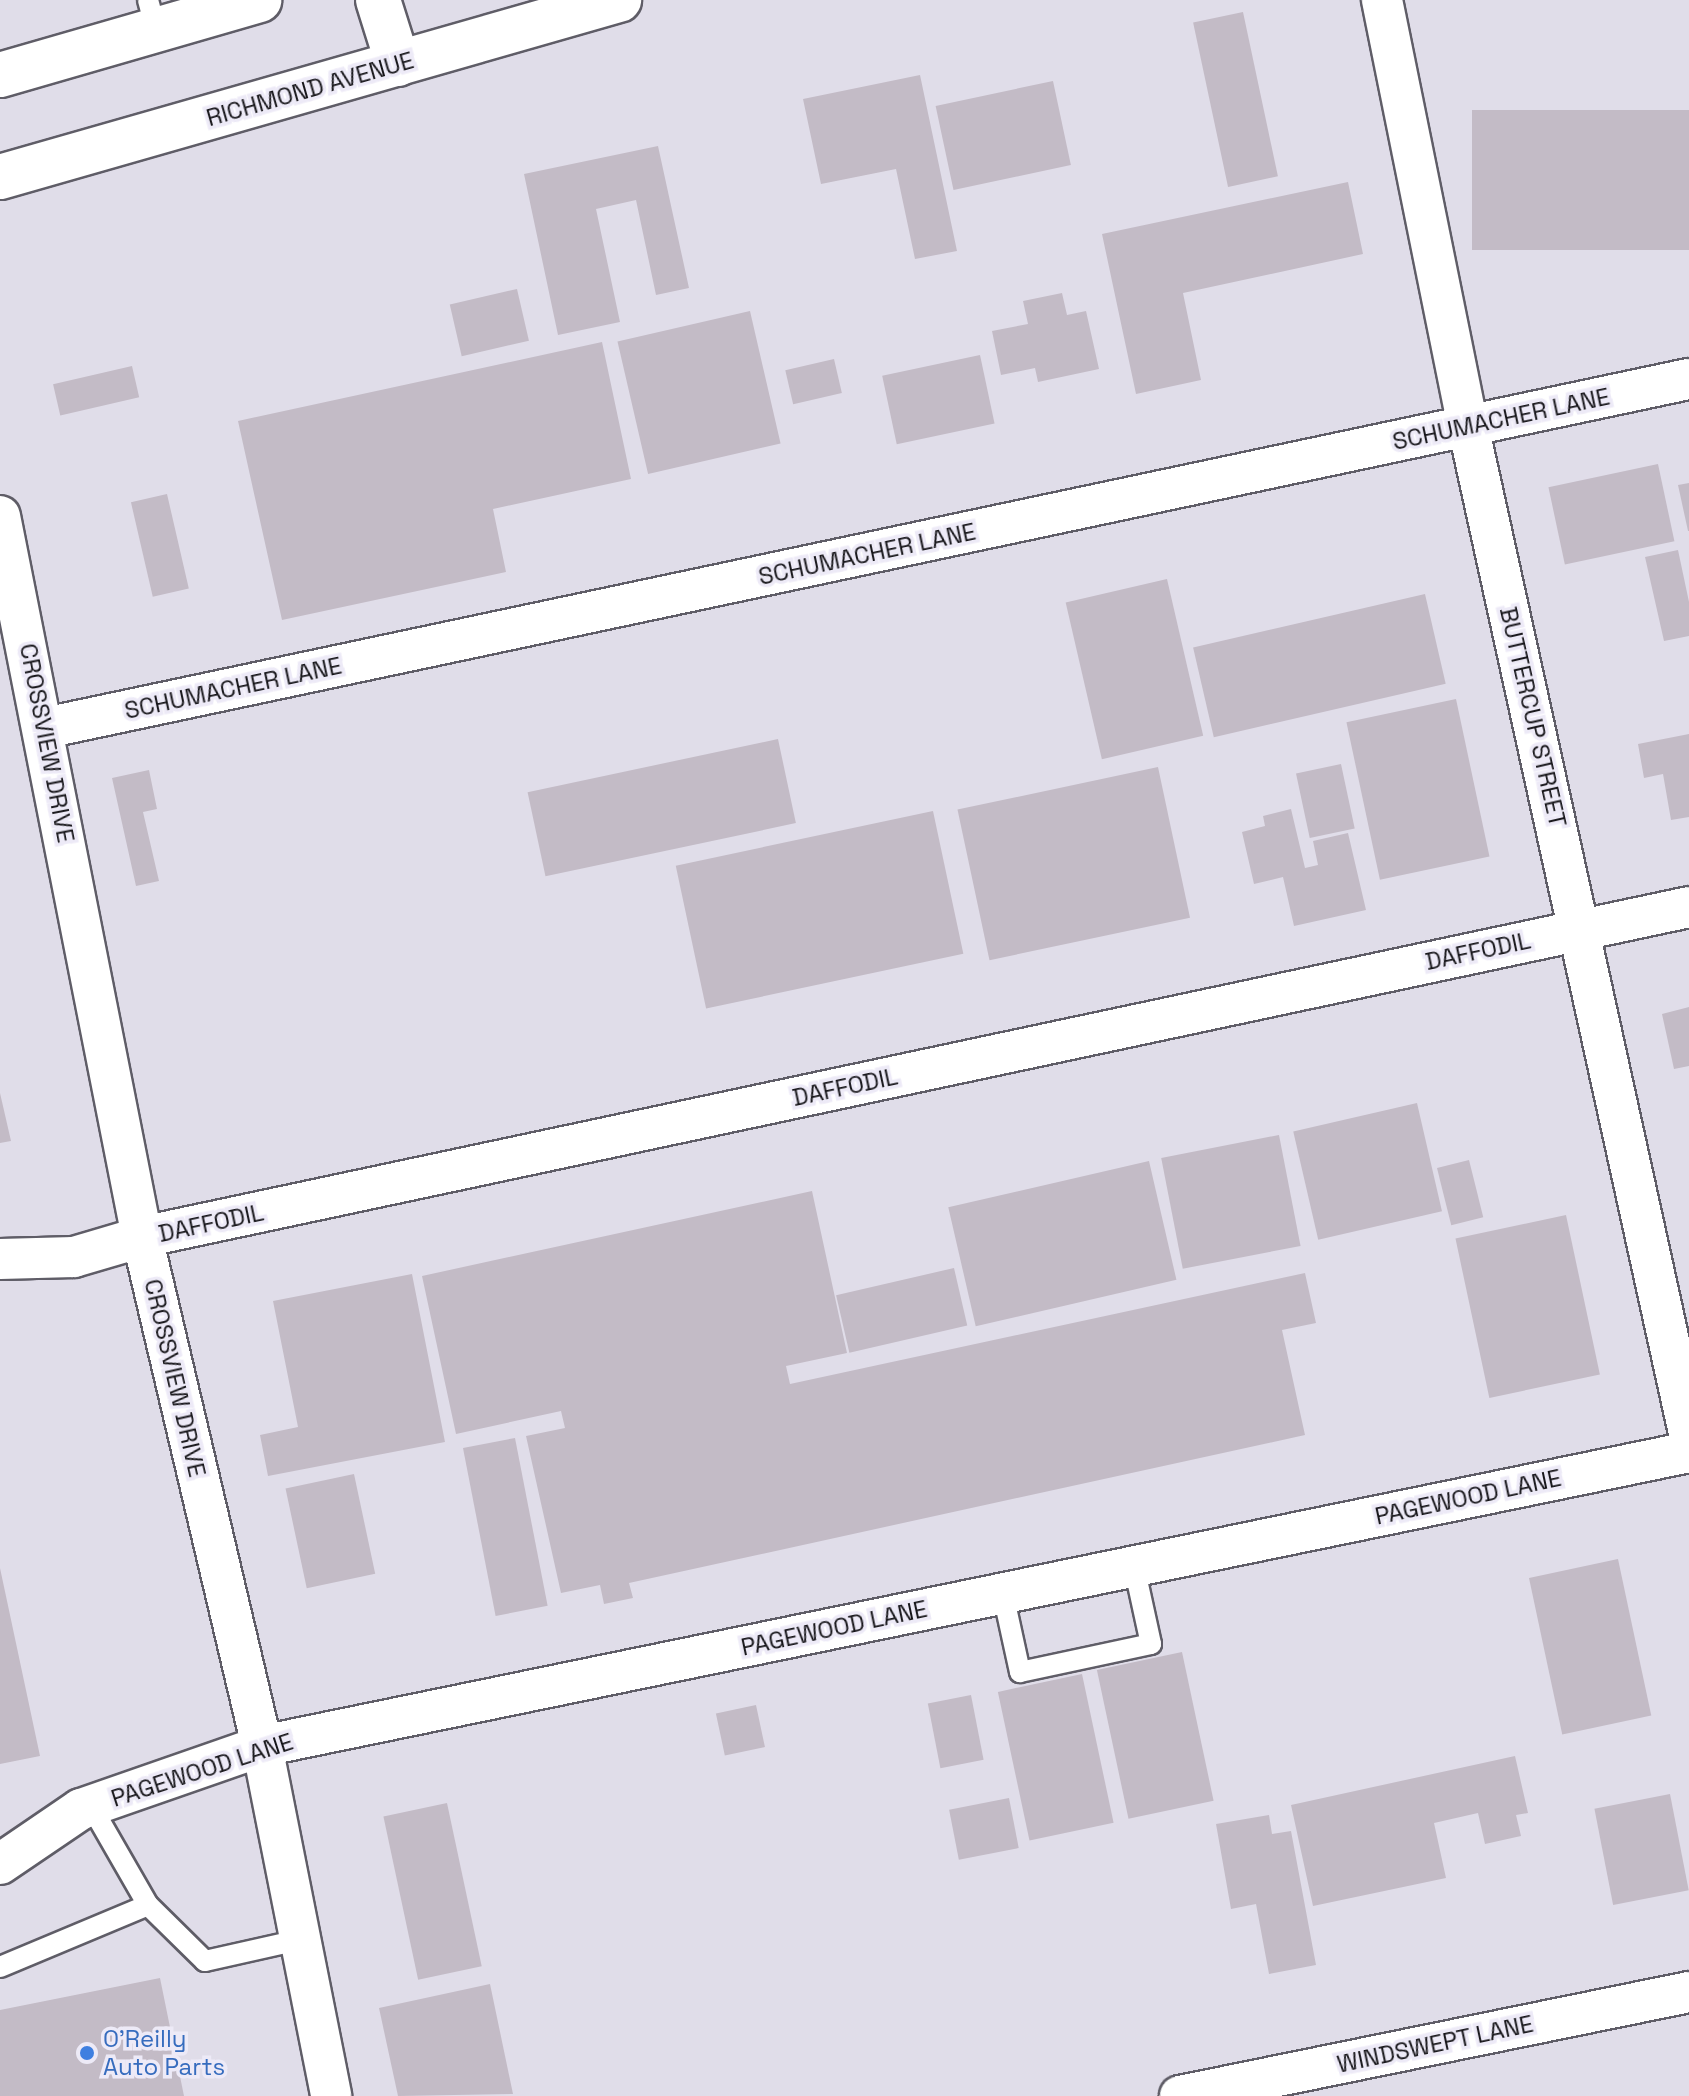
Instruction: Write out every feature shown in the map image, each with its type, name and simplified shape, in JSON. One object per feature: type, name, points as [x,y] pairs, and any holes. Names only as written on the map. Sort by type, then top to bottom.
[{"type":"main road","points":[[0,75],[152,15],[259,0]]},
{"type":"main road","points":[[378,0],[398,64]]},
{"type":"main road","name":"RICHMOND AVENUE","points":[[0,177],[619,0]]},
{"type":"street","name":"BUTTERCUP STREET","points":[[1382,0],[1468,426],[1581,929],[1689,1433]]},
{"type":"street","name":"SCHUMACHER LANE","points":[[45,728],[1689,379]]},
{"type":"street","name":"CROSSVIEW DRIVE","points":[[0,516],[45,728],[142,1237],[262,1746],[331,2096]]},
{"type":"street","name":"DAFFODIL","points":[[0,1259],[74,1257],[142,1237],[1689,907]]},
{"type":"street","name":"PAGEWOOD LANE","points":[[0,1864],[91,1806],[262,1746],[1689,1452]]},
{"type":"street","name":"WINDSWEPT LANE","points":[[1180,2096],[1689,1992]]},
{"type":"lane","points":[[1003,1594],[1020,1672],[1151,1644],[1134,1566]]},
{"type":"lane","points":[[91,1806],[148,1905],[205,1961],[299,1940]]},
{"type":"lane","points":[[0,1967],[148,1905]]},
{"type":"building","points":[[1243,12],[1278,176],[1228,187],[1193,23]]},
{"type":"building","points":[[920,75],[957,251],[915,259],[896,169],[821,184],[803,99]]},
{"type":"building","points":[[1053,81],[1071,165],[954,190],[936,106]]},
{"type":"building","points":[[1472,110],[1689,110],[1689,250],[1472,250]]},
{"type":"building","points":[[658,146],[689,288],[656,295],[636,200],[596,209],[620,322],[558,335],[524,174]]},
{"type":"building","points":[[1348,182],[1363,254],[1183,293],[1201,380],[1136,394],[1102,234]]},
{"type":"building","points":[[517,289],[529,341],[462,356],[450,305]]},
{"type":"building","points":[[1062,293],[1067,315],[1086,311],[1099,369],[1038,382],[1035,368],[1001,375],[992,331],[1028,324],[1023,301]]},
{"type":"building","points":[[750,311],[781,444],[648,474],[617,342]]},
{"type":"building","points":[[602,342],[631,479],[493,509],[506,572],[282,620],[238,421]]},
{"type":"building","points":[[980,355],[995,423],[897,444],[882,376]]},
{"type":"building","points":[[834,359],[842,393],[793,404],[785,370]]},
{"type":"building","points":[[132,366],[139,397],[60,415],[53,384]]},
{"type":"building","points":[[1658,464],[1674,541],[1565,565],[1548,487]]},
{"type":"building","points":[[1689,483],[1689,531],[1688,531],[1678,485]]},
{"type":"building","points":[[167,494],[189,589],[153,597],[131,502]]},
{"type":"building","points":[[1678,550],[1689,602],[1689,636],[1664,641],[1645,557]]},
{"type":"building","points":[[1167,579],[1203,736],[1102,759],[1066,602]]},
{"type":"building","points":[[1425,594],[1446,684],[1214,737],[1193,648]]},
{"type":"building","points":[[1456,699],[1489,856],[1380,880],[1346,722]]},
{"type":"building","points":[[1689,734],[1689,817],[1671,820],[1663,774],[1644,778],[1638,744]]},
{"type":"building","points":[[778,739],[796,823],[545,876],[528,792]]},
{"type":"building","points":[[1341,764],[1355,829],[1310,838],[1296,774]]},
{"type":"building","points":[[1158,767],[1190,918],[989,960],[957,810]]},
{"type":"building","points":[[149,770],[157,809],[143,812],[159,881],[136,886],[112,778]]},
{"type":"building","points":[[1291,809],[1305,868],[1318,865],[1313,841],[1348,833],[1366,910],[1294,926],[1283,877],[1254,884],[1242,832],[1265,826],[1263,816]]},
{"type":"building","points":[[933,811],[963,954],[706,1008],[676,866]]},
{"type":"building","points":[[1689,1007],[1689,1066],[1674,1069],[1662,1014]]},
{"type":"building","points":[[0,1093],[11,1141],[0,1143]]},
{"type":"building","points":[[1417,1103],[1442,1211],[1318,1240],[1293,1132]]},
{"type":"building","points":[[1279,1135],[1301,1246],[1183,1269],[1161,1158]]},
{"type":"building","points":[[1469,1160],[1483,1217],[1451,1225],[1437,1168]]},
{"type":"building","points":[[1149,1161],[1176,1280],[976,1326],[948,1207]]},
{"type":"building","points":[[812,1191],[847,1353],[786,1366],[790,1384],[1305,1273],[1316,1323],[1282,1330],[1305,1435],[629,1583],[633,1598],[604,1604],[600,1585],[561,1593],[526,1436],[565,1428],[561,1411],[456,1434],[422,1276]]},
{"type":"building","points":[[1566,1215],[1600,1374],[1489,1398],[1455,1238]]},
{"type":"building","points":[[954,1268],[967,1325],[849,1353],[836,1295]]},
{"type":"building","points":[[412,1274],[445,1442],[268,1476],[260,1435],[298,1427],[273,1301]]},
{"type":"building","points":[[515,1438],[548,1606],[496,1616],[463,1448]]},
{"type":"building","points":[[354,1474],[375,1574],[307,1588],[286,1489]]},
{"type":"building","points":[[1618,1559],[1651,1716],[1562,1734],[1529,1578]]},
{"type":"building","points":[[0,1568],[40,1756],[0,1764]]},
{"type":"building","points":[[1182,1652],[1214,1801],[1129,1819],[1097,1670]]},
{"type":"building","points":[[1082,1674],[1114,1823],[1029,1841],[998,1692]]},
{"type":"building","points":[[971,1695],[984,1760],[940,1768],[928,1703]]},
{"type":"building","points":[[756,1705],[765,1747],[725,1756],[716,1714]]},
{"type":"building","points":[[1515,1756],[1528,1813],[1516,1815],[1521,1836],[1485,1844],[1478,1813],[1434,1823],[1446,1878],[1313,1906],[1291,1805]]},
{"type":"building","points":[[1670,1794],[1689,1890],[1613,1905],[1594,1809]]},
{"type":"building","points":[[1009,1798],[1019,1848],[959,1860],[949,1810]]},
{"type":"building","points":[[447,1803],[482,1966],[418,1980],[383,1817]]},
{"type":"building","points":[[1269,1815],[1272,1834],[1291,1831],[1316,1965],[1269,1974],[1256,1904],[1231,1909],[1216,1824]]},
{"type":"building","name":"O'Reilly Auto Parts","points":[[160,1978],[184,2096],[0,2096],[0,2010]]},
{"type":"building","points":[[490,1984],[513,2094],[398,2096],[379,2008]]},
{"type":"place","name":"O'Reilly Auto Parts","points":[[87,2053]]}]
